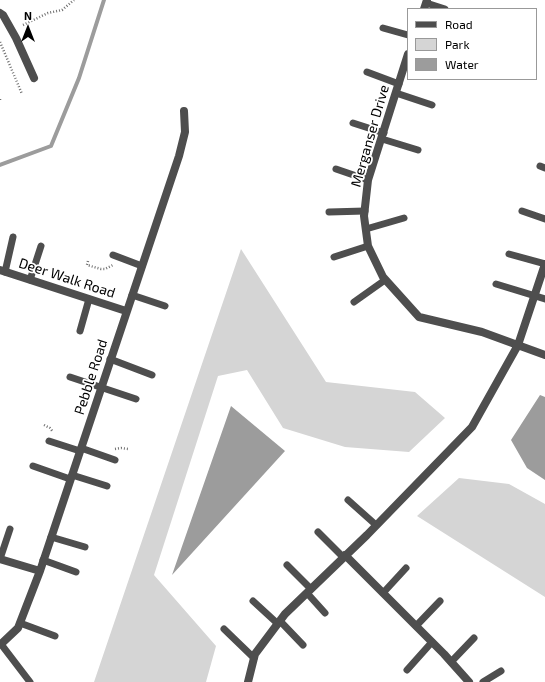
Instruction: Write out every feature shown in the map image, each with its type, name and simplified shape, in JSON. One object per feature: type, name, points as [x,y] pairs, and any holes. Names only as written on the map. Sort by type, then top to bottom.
[{"type":"street","points":[[0,13],[16,38],[34,78]]},
{"type":"street","name":"Merganser Drive","points":[[407,57],[368,180],[365,211],[368,246],[385,280],[419,317],[482,332],[545,355]]},
{"type":"street","name":"Pebble Road","points":[[0,644],[18,628],[40,571],[179,156],[185,132],[184,111]]},
{"type":"street","points":[[248,682],[255,654],[285,614],[376,525],[472,427],[518,345],[545,264]]},
{"type":"street","name":"Deer Walk Road","points":[[3,271],[126,311]]},
{"type":"street","points":[[344,556],[432,642],[469,682]]},
{"type":"street","points":[[0,559],[40,571]]},
{"type":"lane","points":[[426,4],[442,8]]},
{"type":"lane","points":[[383,28],[407,35]]},
{"type":"lane","points":[[366,72],[399,84]]},
{"type":"lane","points":[[396,93],[432,105]]},
{"type":"lane","points":[[353,123],[418,150]]},
{"type":"lane","points":[[336,169],[368,180]]},
{"type":"lane","points":[[329,212],[365,211]]},
{"type":"lane","points":[[522,211],[545,219]]},
{"type":"lane","points":[[366,229],[404,218]]},
{"type":"lane","points":[[3,271],[13,237]]},
{"type":"lane","points":[[30,280],[41,246]]},
{"type":"lane","points":[[334,257],[368,246]]},
{"type":"lane","points":[[509,254],[545,264]]},
{"type":"lane","points":[[115,256],[142,266]]},
{"type":"lane","points":[[354,302],[385,280]]},
{"type":"lane","points":[[496,284],[545,299]]},
{"type":"lane","points":[[132,295],[166,306]]},
{"type":"lane","points":[[80,331],[89,299]]},
{"type":"lane","points":[[110,359],[152,375]]},
{"type":"lane","points":[[70,377],[136,399]]},
{"type":"lane","points":[[49,441],[115,460]]},
{"type":"lane","points":[[33,466],[107,486]]},
{"type":"lane","points":[[348,500],[376,525]]},
{"type":"lane","points":[[0,559],[10,529]]},
{"type":"lane","points":[[318,532],[344,556]]},
{"type":"lane","points":[[51,537],[85,547]]},
{"type":"lane","points":[[43,560],[76,572]]},
{"type":"lane","points":[[287,565],[325,613]]},
{"type":"lane","points":[[383,593],[406,568]]},
{"type":"lane","points":[[253,601],[279,622],[303,645]]},
{"type":"lane","points":[[416,626],[440,602]]},
{"type":"lane","points":[[20,623],[55,636]]},
{"type":"lane","points":[[224,629],[254,658]]},
{"type":"lane","points":[[451,662],[474,638]]},
{"type":"lane","points":[[407,670],[432,642]]},
{"type":"lane","points":[[0,644],[30,682]]},
{"type":"lane","points":[[483,682],[501,671]]},
{"type":"path","points":[[23,25],[48,13],[62,10],[74,0]]},
{"type":"path","points":[[0,42],[22,94]]},
{"type":"path","points":[[88,261],[87,265],[105,269],[114,263],[115,256]]},
{"type":"green space","points":[[241,249],[326,382],[415,392],[445,418],[409,452],[345,447],[283,428],[247,370],[218,376],[154,575],[216,646],[206,682],[94,682]]},
{"type":"green space","points":[[459,478],[509,484],[545,504],[545,597],[417,516]]},
{"type":"water","points":[[540,395],[545,397],[545,480],[527,468],[511,440]]},
{"type":"water","points":[[231,406],[285,451],[172,575]]},
{"type":"waterway","points":[[0,165],[51,146],[79,78],[104,0]]}]
